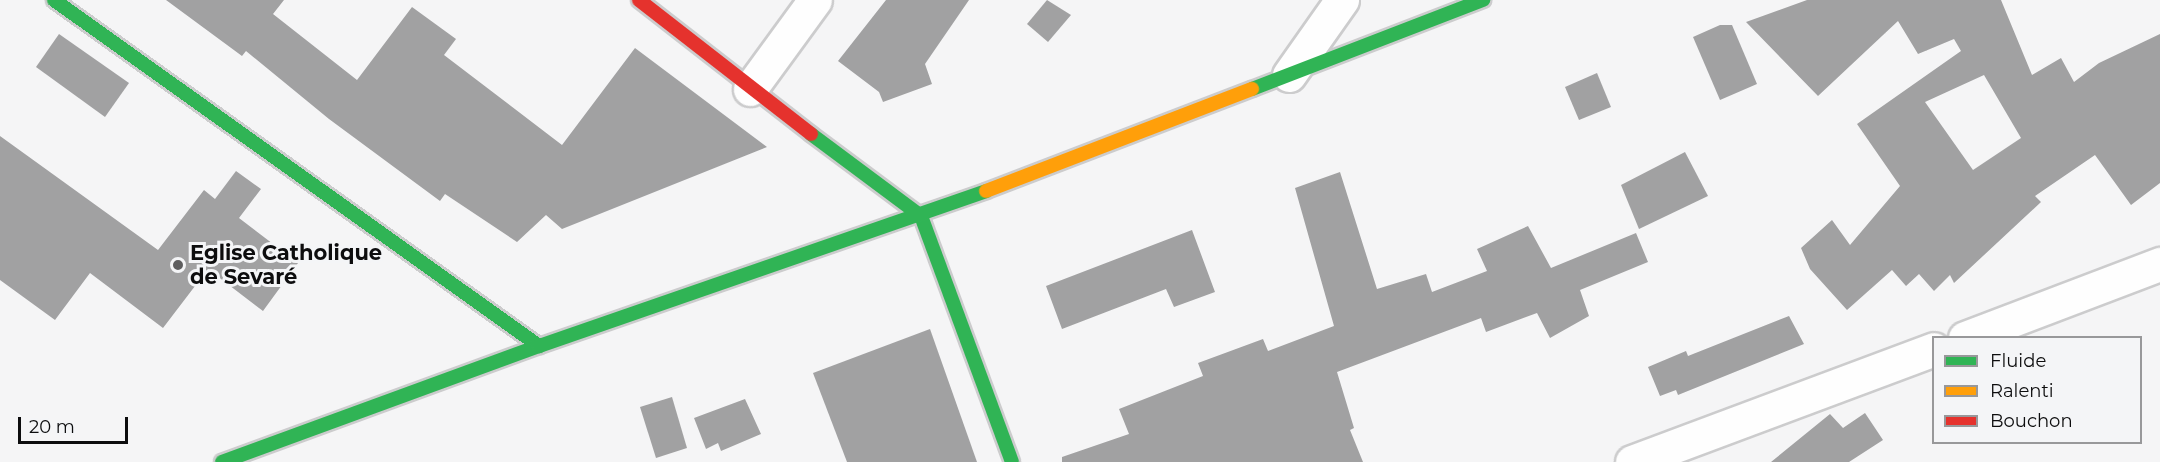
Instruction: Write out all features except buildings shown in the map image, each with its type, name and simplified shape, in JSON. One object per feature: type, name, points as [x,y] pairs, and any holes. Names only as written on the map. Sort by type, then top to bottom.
[{"type":"street","points":[[54,0],[539,346]]},
{"type":"street","points":[[639,0],[750,89],[921,216],[1012,462]]},
{"type":"street","points":[[750,89],[815,0]]},
{"type":"street","points":[[1289,75],[1342,0]]},
{"type":"street","points":[[222,462],[539,346],[921,216],[1483,0]]},
{"type":"street","points":[[1970,336],[2160,264]]},
{"type":"street","points":[[1632,462],[1932,350]]},
{"type":"traffic: fast","points":[[54,0],[539,346]]},
{"type":"traffic: fast","points":[[1252,89],[1483,0]]},
{"type":"traffic: fast","points":[[811,134],[921,216],[1012,462]]},
{"type":"traffic: fast","points":[[222,462],[539,346],[986,191]]},
{"type":"traffic: slow","points":[[986,191],[1252,89]]},
{"type":"traffic: jam","points":[[639,0],[811,134]]},
{"type":"place","name":"Eglise Catholique de Sevaré","points":[[178,265]]}]
